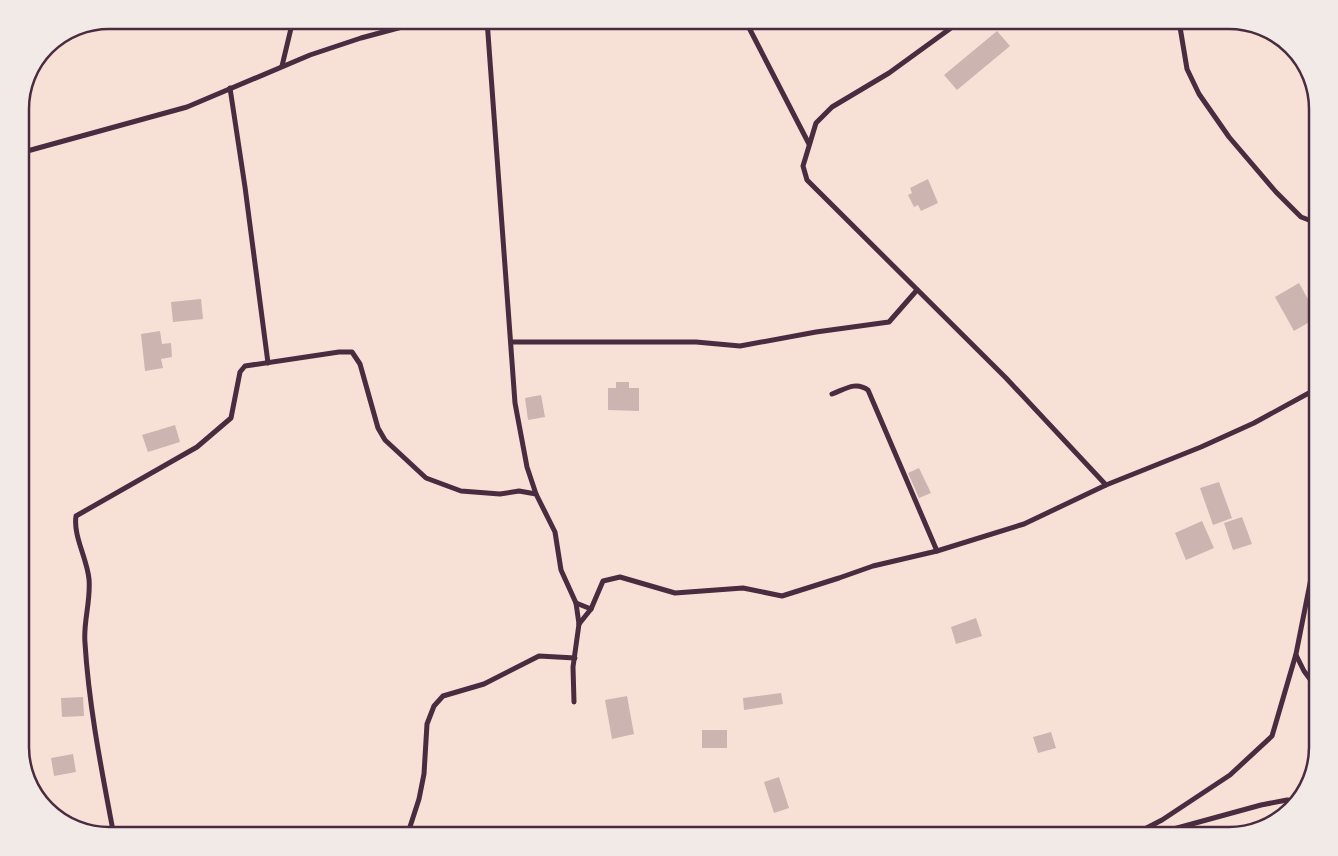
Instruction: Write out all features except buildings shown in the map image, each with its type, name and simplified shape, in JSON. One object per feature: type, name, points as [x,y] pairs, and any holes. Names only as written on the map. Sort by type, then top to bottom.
[{"type":"street","points":[[282,66],[291,29]]},
{"type":"street","points":[[29,151],[187,107],[282,66],[361,38],[394,29]]},
{"type":"street","points":[[487,29],[515,403],[527,467],[536,494],[555,532],[562,570],[576,603],[579,624],[573,667],[574,702]]},
{"type":"street","points":[[750,29],[810,144]]},
{"type":"street","points":[[950,29],[889,73],[832,107],[816,123],[803,166],[807,180],[1006,378],[1106,485]]},
{"type":"street","points":[[1180,29],[1187,69],[1199,94],[1229,137],[1276,192],[1301,217],[1309,220]]},
{"type":"street","points":[[230,88],[268,363]]},
{"type":"street","points":[[511,342],[660,342],[740,346],[816,332],[889,322],[917,290]]},
{"type":"street","points":[[112,827],[98,750],[85,654],[84,633],[89,602],[89,580],[75,524],[76,516],[197,447],[231,418],[240,372],[246,366],[352,352],[360,364],[378,428],[384,440],[426,478],[461,491],[500,494],[519,491],[536,494]]},
{"type":"street","points":[[832,394],[855,385],[863,386],[868,390],[937,551]]},
{"type":"street","points":[[579,624],[591,609],[603,581],[620,577],[675,593],[743,588],[782,596],[872,566],[937,551],[1024,524],[1106,485],[1201,447],[1254,423],[1309,393]]},
{"type":"street","points":[[1148,827],[1230,775],[1272,736],[1296,654],[1309,588]]},
{"type":"street","points":[[576,603],[591,609]]},
{"type":"street","points":[[1296,654],[1309,677]]},
{"type":"street","points":[[409,827],[419,799],[424,774],[427,724],[434,706],[443,696],[484,684],[539,656],[575,658]]},
{"type":"street","points":[[1181,827],[1261,805],[1289,800]]}]
